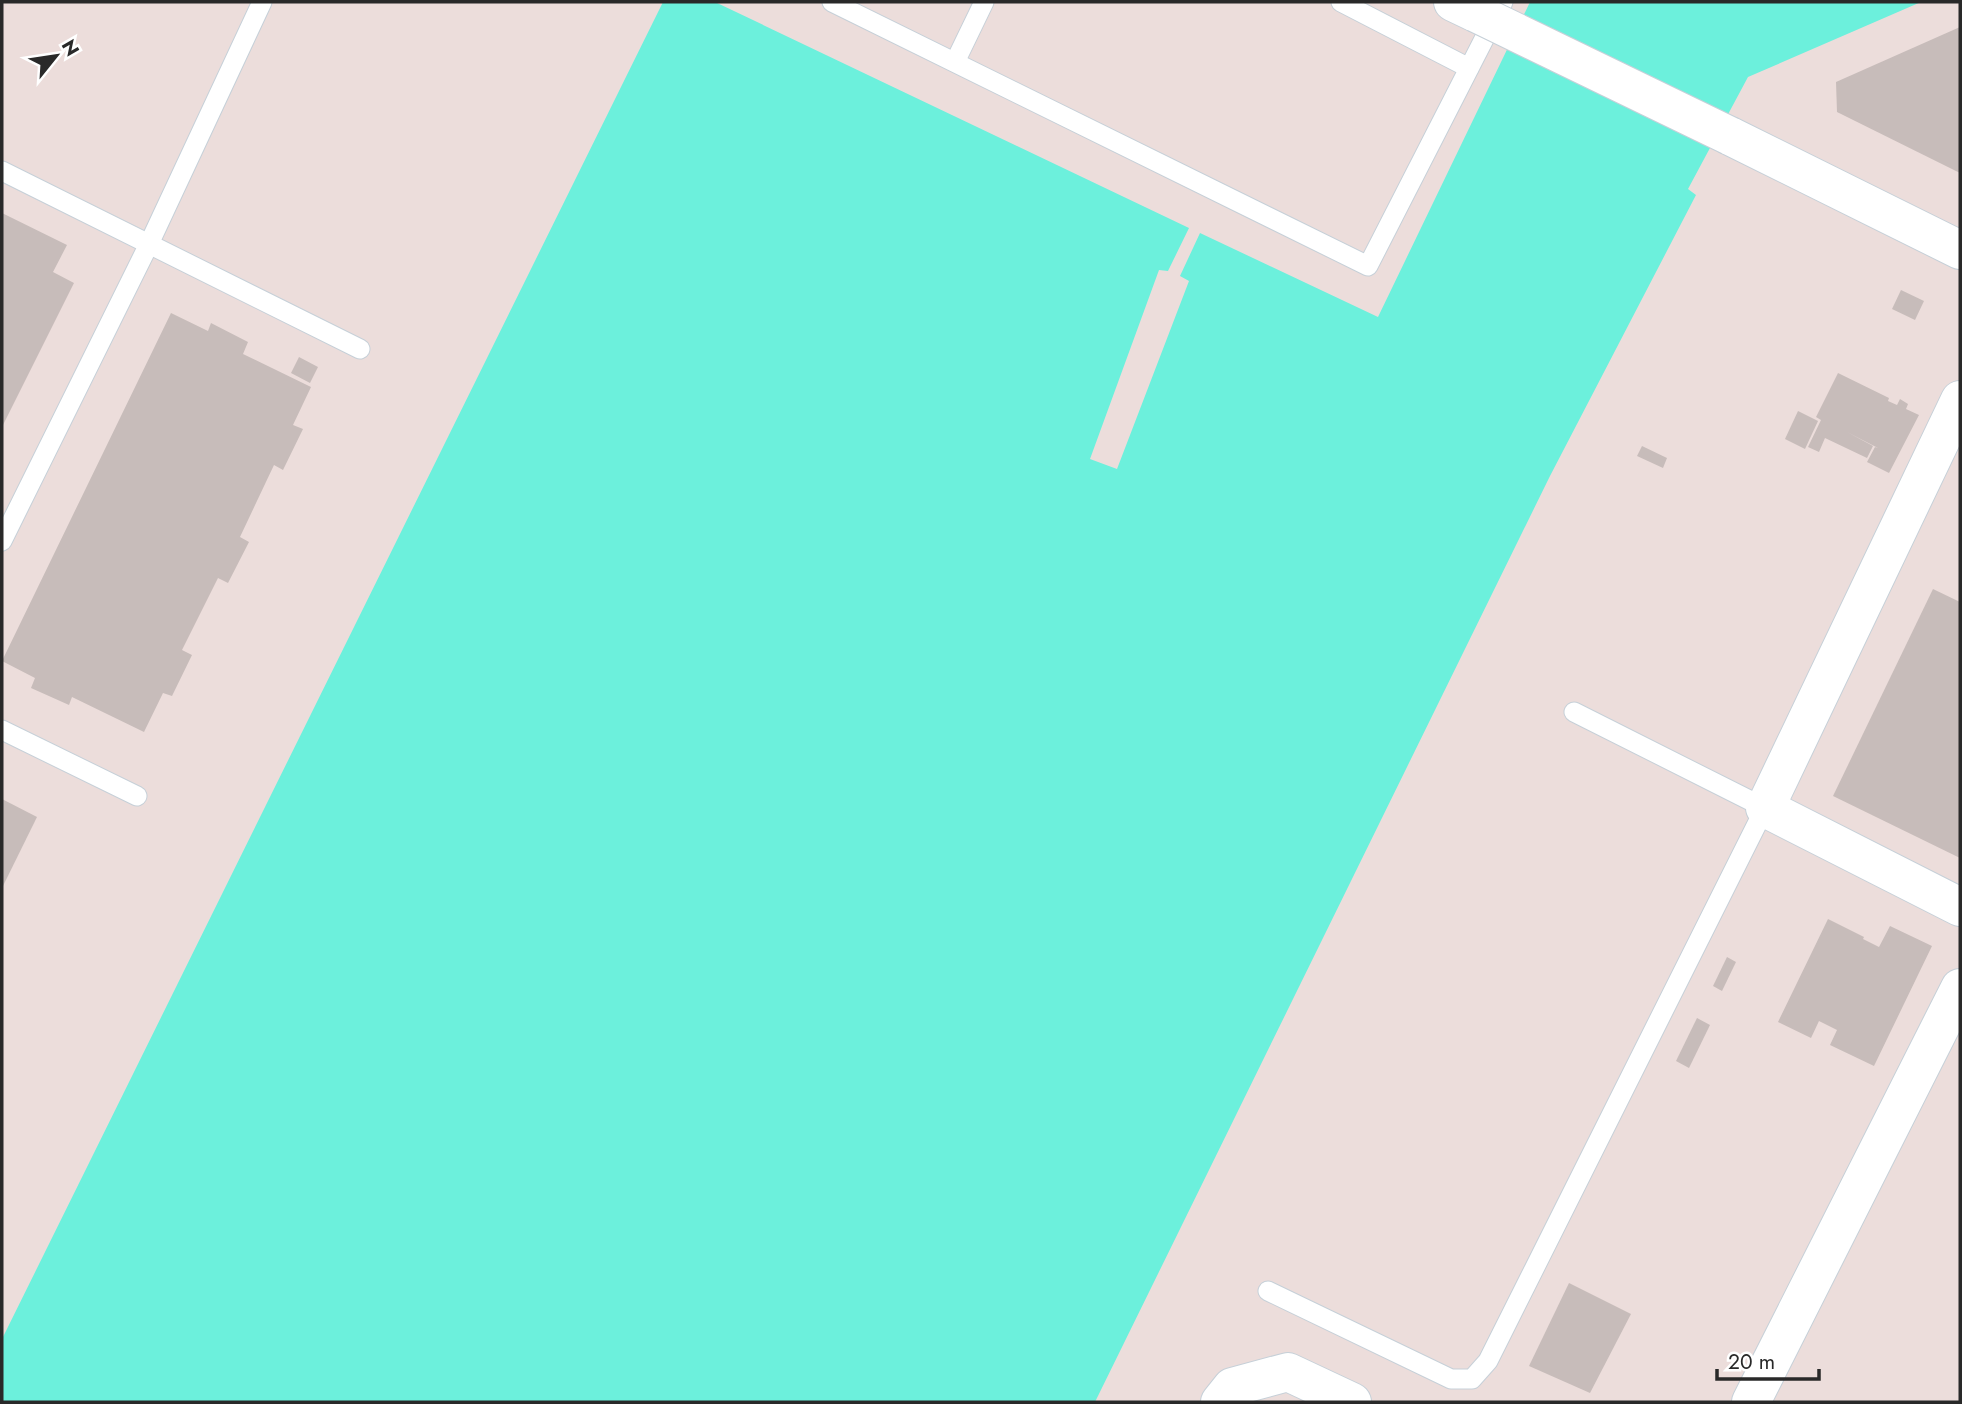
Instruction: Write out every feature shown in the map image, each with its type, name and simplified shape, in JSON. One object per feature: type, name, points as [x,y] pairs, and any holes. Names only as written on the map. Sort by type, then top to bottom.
[{"type":"street","points":[[1477,6],[1960,250]]},
{"type":"street","points":[[1960,400],[1765,808],[1960,907]]},
{"type":"street","points":[[1751,1402],[1960,988]]},
{"type":"street","points":[[1220,1402],[1232,1387],[1288,1372],[1352,1402]]},
{"type":"lane","points":[[2,541],[149,244],[262,2]]},
{"type":"lane","points":[[832,2],[1368,266],[1469,68],[1477,6]]},
{"type":"lane","points":[[955,62],[984,2]]},
{"type":"lane","points":[[1340,2],[1469,68]]},
{"type":"lane","points":[[2,171],[360,349]]},
{"type":"lane","points":[[1268,1291],[1451,1379],[1472,1379],[1488,1361],[1765,808],[1574,712]]},
{"type":"lane","points":[[2,730],[137,796]]},
{"type":"water","points":[[663,2],[715,2],[1189,228],[1168,271],[1159,270],[1090,459],[1117,469],[1189,281],[1180,276],[1200,233],[1378,317],[1530,2],[1921,2],[1748,77],[1688,189],[1696,195],[1550,476],[1095,1402],[2,1402],[2,1339]]},
{"type":"building","points":[[1960,27],[1960,173],[1837,112],[1836,82]]},
{"type":"building","points":[[2,213],[67,245],[53,272],[74,283],[2,427]]},
{"type":"building","points":[[1901,290],[1924,301],[1915,320],[1892,309]]},
{"type":"building","points":[[171,313],[208,331],[211,323],[248,342],[243,354],[311,387],[293,425],[303,429],[283,470],[274,465],[240,537],[249,542],[228,583],[218,578],[182,650],[192,655],[172,696],[163,693],[144,732],[72,697],[69,705],[31,688],[35,678],[2,661]]},
{"type":"building","points":[[299,357],[318,367],[310,383],[291,373]]},
{"type":"building","points":[[1838,373],[1889,398],[1888,401],[1897,405],[1900,399],[1908,404],[1906,409],[1919,415],[1889,473],[1867,462],[1875,447],[1878,448],[1847,432],[1873,446],[1867,458],[1825,438],[1819,452],[1808,447],[1821,420],[1816,417]]},
{"type":"building","points":[[1798,411],[1818,421],[1805,449],[1785,439]]},
{"type":"building","points":[[1642,446],[1667,458],[1663,468],[1637,456]]},
{"type":"building","points":[[1933,589],[1960,602],[1960,858],[1833,796]]},
{"type":"building","points":[[2,799],[37,817],[2,888]]},
{"type":"building","points":[[1828,919],[1879,947],[1890,926],[1932,946],[1874,1066],[1830,1045],[1837,1030],[1819,1021],[1811,1038],[1778,1022]]},
{"type":"building","points":[[1727,957],[1736,962],[1722,991],[1713,986]]},
{"type":"building","points":[[1697,1018],[1710,1025],[1689,1068],[1676,1061]]},
{"type":"building","points":[[1569,1283],[1631,1314],[1590,1393],[1529,1366]]}]
